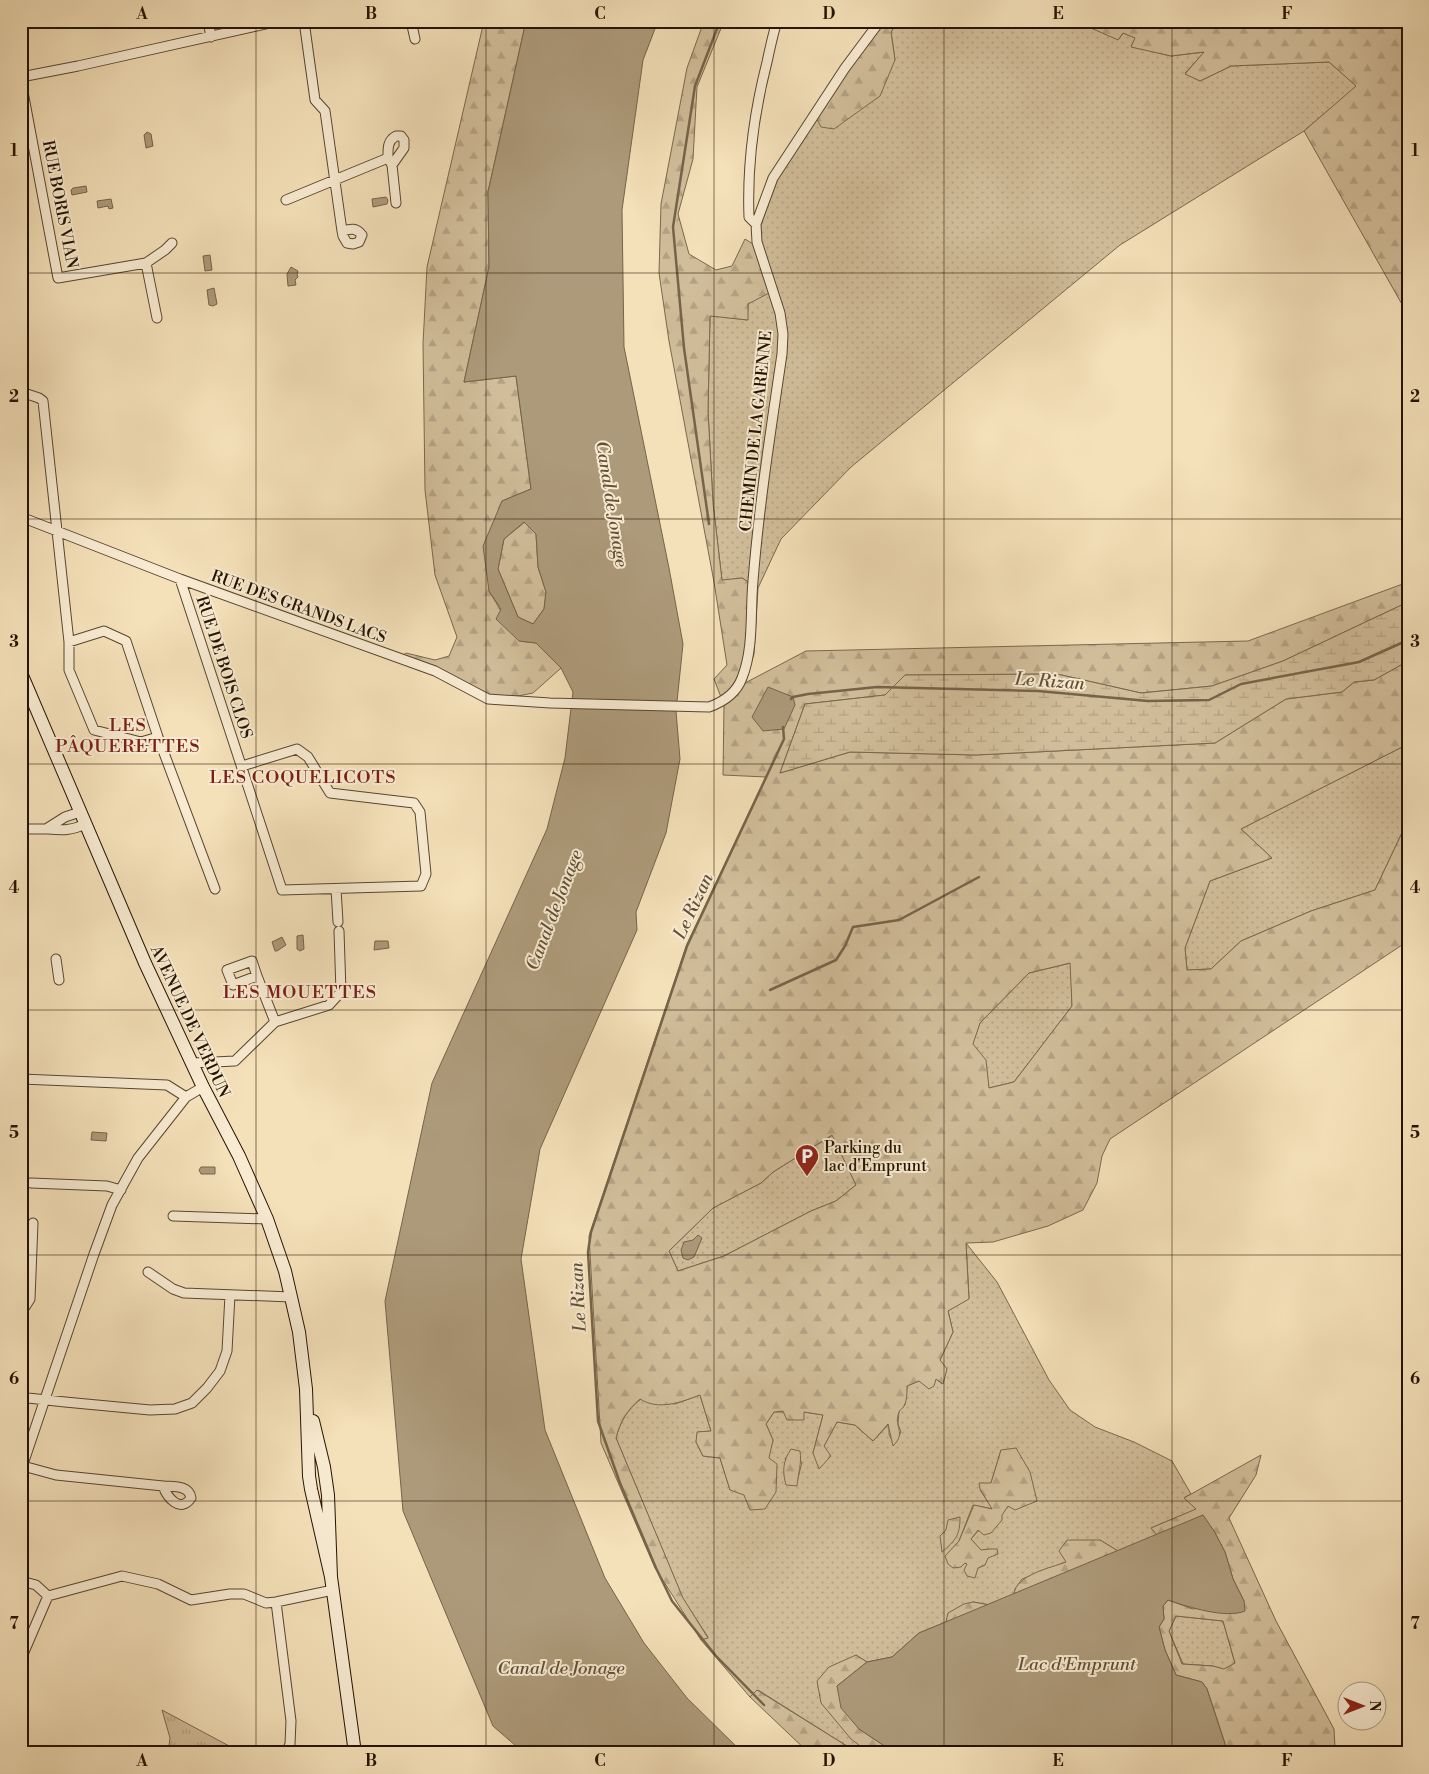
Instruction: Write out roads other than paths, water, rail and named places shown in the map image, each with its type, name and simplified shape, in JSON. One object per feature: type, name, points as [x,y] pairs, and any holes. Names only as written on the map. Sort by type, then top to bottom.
[{"type":"main road","name":"AVENUE DE VERDUN","points":[[21,673],[145,963],[203,1087],[238,1156],[266,1219],[285,1271],[299,1332],[306,1389],[324,1467],[328,1495],[332,1584],[355,1753]]},
{"type":"street","points":[[208,21],[211,37]]},
{"type":"street","points":[[21,77],[279,21]]},
{"type":"street","points":[[304,21],[315,100],[325,111],[342,231]]},
{"type":"street","points":[[411,21],[415,39]]},
{"type":"street","points":[[756,224],[748,217],[751,144],[761,84],[777,21]]},
{"type":"street","name":"CHEMIN DE LA GARENNE","points":[[569,703],[709,707],[719,704],[731,695],[741,680],[749,654],[752,580],[783,334],[780,313],[757,242],[756,224],[773,178],[845,68],[880,21]]},
{"type":"street","name":"RUE BORIS VIAN","points":[[21,81],[58,278],[146,263],[172,243]]},
{"type":"street","points":[[286,200],[390,161],[396,203]]},
{"type":"street","points":[[146,263],[158,318]]},
{"type":"street","points":[[21,392],[40,398],[43,401],[68,642],[68,670],[94,730],[141,742],[158,737]]},
{"type":"street","name":"RUE DES GRANDS LACS","points":[[21,517],[180,579],[435,671],[488,699],[569,703]]},
{"type":"street","name":"RUE DE BOIS CLOS","points":[[180,579],[282,890],[421,886],[426,874],[420,812],[414,803],[330,793],[308,757],[297,749],[242,766]]},
{"type":"street","points":[[68,642],[104,631],[126,641],[158,737],[215,889]]},
{"type":"street","points":[[46,829],[65,817],[80,812]]},
{"type":"street","points":[[21,829],[68,830],[77,829],[85,824]]},
{"type":"street","points":[[193,1063],[235,1062],[275,1022],[329,1005],[341,992],[336,889]]},
{"type":"street","points":[[56,959],[59,980]]},
{"type":"street","points":[[257,976],[275,1022]]},
{"type":"street","points":[[21,1079],[168,1085],[186,1097]]},
{"type":"street","points":[[162,1486],[56,1475],[22,1468],[112,1206],[138,1158],[186,1097],[203,1087]]},
{"type":"street","points":[[31,1183],[107,1186],[121,1190]]},
{"type":"street","points":[[173,1216],[266,1219]]},
{"type":"street","points":[[21,1313],[30,1299],[33,1222]]},
{"type":"street","points":[[148,1272],[173,1289],[184,1293],[291,1297]]},
{"type":"street","points":[[21,1395],[150,1410],[175,1409],[192,1403],[220,1371],[227,1351],[230,1295]]},
{"type":"street","points":[[48,1596],[122,1576],[158,1584],[190,1600],[230,1594],[244,1594],[266,1603],[276,1602],[332,1584]]},
{"type":"street","points":[[21,1581],[36,1584],[48,1596]]},
{"type":"street","points":[[21,1659],[48,1596]]},
{"type":"street","points":[[276,1602],[291,1721],[290,1744],[286,1753]]},
{"type":"water","name":"Canal de Jonage","points":[[526,21],[658,21],[643,60],[622,210],[624,347],[683,644],[676,711],[680,759],[666,833],[636,912],[637,930],[540,1149],[521,1259],[545,1430],[605,1578],[644,1643],[687,1698],[743,1753],[524,1753],[493,1726],[403,1511],[385,1301],[432,1083],[547,829],[565,758],[573,692],[561,668],[536,643],[519,641],[496,619],[501,609],[489,591],[483,546],[502,501],[531,489],[516,376],[464,382],[489,267],[488,192]],"holes":[[[524,522],[536,534],[538,567],[546,592],[544,609],[533,624],[518,617],[498,569],[504,539]]]},
{"type":"water","points":[[147,132],[151,134],[153,146],[146,148],[144,135]]},
{"type":"water","points":[[86,186],[87,192],[72,195],[71,190],[73,188]]},
{"type":"water","points":[[386,197],[388,200],[387,204],[373,207],[372,199]]},
{"type":"water","points":[[111,199],[113,208],[109,209],[108,206],[98,208],[97,201]]},
{"type":"water","points":[[210,255],[212,270],[205,271],[203,256]]},
{"type":"water","points":[[291,267],[298,271],[298,277],[295,280],[296,285],[288,286],[287,274]]},
{"type":"water","points":[[214,288],[217,304],[213,306],[209,305],[207,290]]},
{"type":"water","points":[[768,687],[793,697],[795,705],[784,729],[763,731],[752,717]]},
{"type":"water","points":[[303,935],[304,949],[300,951],[297,949],[297,936]]},
{"type":"water","points":[[282,937],[286,945],[275,951],[272,942]]},
{"type":"water","points":[[375,941],[388,941],[389,948],[374,950]]},
{"type":"water","points":[[92,1132],[107,1133],[106,1141],[91,1140]]},
{"type":"water","points":[[201,1167],[215,1167],[215,1174],[201,1174],[199,1170]]},
{"type":"water","points":[[698,1235],[702,1238],[694,1257],[688,1260],[683,1258],[681,1250],[684,1242],[693,1240]]},
{"type":"water","name":"Lac d'Emprunt","points":[[1203,1515],[1225,1552],[1233,1579],[1244,1601],[1245,1611],[1228,1614],[1218,1613],[1196,1609],[1168,1600],[1163,1606],[1164,1619],[1159,1627],[1165,1650],[1176,1675],[1202,1682],[1207,1689],[1228,1753],[895,1753],[859,1729],[841,1708],[837,1686],[867,1662],[892,1657],[919,1633]]},
{"type":"waterway","points":[[709,524],[684,348],[673,227],[695,86],[720,21]]},
{"type":"waterway","name":"Le Rizan","points":[[791,699],[808,694],[877,687],[1038,691],[1148,701],[1209,700],[1241,684],[1359,662],[1408,640]]},
{"type":"waterway","name":"Le Rizan","points":[[764,1705],[716,1656],[672,1601],[620,1483],[598,1421],[588,1252],[591,1232],[687,946],[784,739],[783,727]]},
{"type":"waterway","points":[[770,990],[836,960],[845,946],[853,927],[899,920],[979,877]]},
{"type":"place","name":"Parking du lac d'Emprunt","points":[[807,1177]]},
{"type":"district","name":"LES PÂQUERETTES","points":[[128,735]]},
{"type":"district","name":"LES COQUELICOTS","points":[[303,777]]},
{"type":"district","name":"LES MOUETTES","points":[[300,992]]}]
